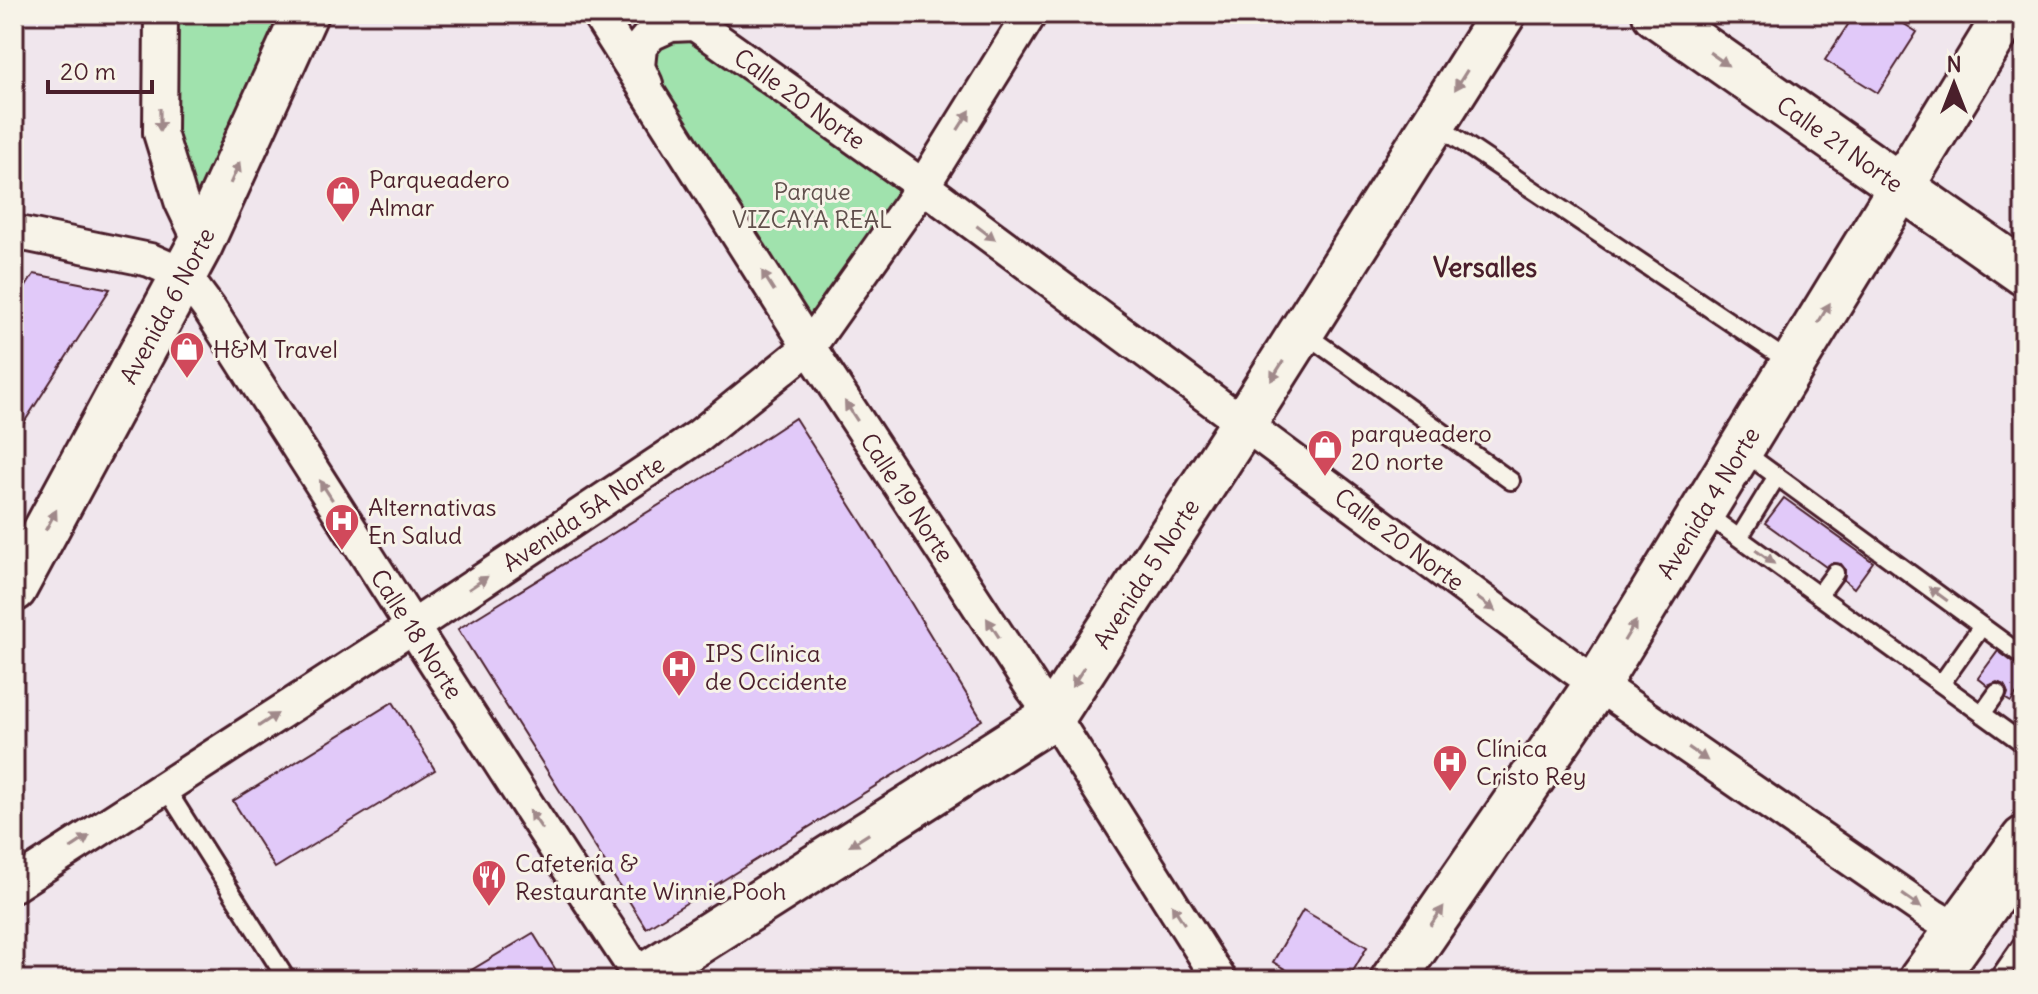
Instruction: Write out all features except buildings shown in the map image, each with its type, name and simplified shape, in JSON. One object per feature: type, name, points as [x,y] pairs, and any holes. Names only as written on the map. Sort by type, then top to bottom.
[{"type":"street","name":"Calle 18 Norte","points":[[161,14],[160,133],[181,201],[193,259],[210,310],[640,979]]},
{"type":"street","name":"Avenida 6 Norte","points":[[14,589],[193,259],[305,14]]},
{"type":"street","name":"Calle 19 Norte","points":[[598,14],[809,347],[1053,716],[1220,980]]},
{"type":"street","name":"Avenida 5A Norte","points":[[14,885],[414,626],[699,436],[809,347],[923,186],[1030,14]]},
{"type":"street","name":"Avenida 5 Norte","points":[[640,979],[1053,716],[1503,14]]},
{"type":"street","name":"Calle 21 Norte","points":[[1655,14],[2024,273]]},
{"type":"street","name":"Avenida 4 Norte","points":[[1393,980],[1597,684],[2007,14]]},
{"type":"street","name":"Calle 20 Norte","points":[[650,95],[638,67],[640,47],[651,34],[688,19],[923,186],[1597,684],[1958,930]]},
{"type":"street","points":[[14,232],[150,260],[193,259]]},
{"type":"street","points":[[1921,980],[2024,839]]},
{"type":"lane","points":[[1434,123],[1793,364]]},
{"type":"lane","points":[[1302,331],[1511,481]]},
{"type":"lane","points":[[1740,449],[1857,543],[1982,626],[2022,658]]},
{"type":"lane","points":[[1739,538],[1777,476]]},
{"type":"lane","points":[[1702,511],[2024,744]]},
{"type":"lane","points":[[1819,595],[1835,573]]},
{"type":"lane","points":[[1941,684],[1982,626]]},
{"type":"lane","points":[[1982,714],[1997,693]]},
{"type":"lane","points":[[165,787],[287,980]]},
{"type":"lane","points":[[1950,980],[2024,876]]},
{"type":"lane","points":[[1997,980],[2024,941]]},
{"type":"green space","points":[[161,14],[305,14],[222,200],[181,201]]},
{"type":"green space","name":"Parque VIZCAYA REAL","points":[[671,25],[923,186],[809,347],[640,47]]},
{"type":"place","name":"Parqueadero Almar","points":[[343,224]]},
{"type":"place","name":"H&M Travel","points":[[187,380]]},
{"type":"place","name":"parqueadero 20 norte","points":[[1325,478]]},
{"type":"place","name":"Alternativas En Salud","points":[[342,552]]},
{"type":"place","name":"IPS Clínica de Occidente","points":[[679,698]]},
{"type":"place","name":"Clínica Cristo Rey","points":[[1450,793]]},
{"type":"place","name":"Cafetería & Restaurante Winnie Pooh","points":[[489,908]]},
{"type":"district","name":"Versalles","points":[[1485,267]]}]
